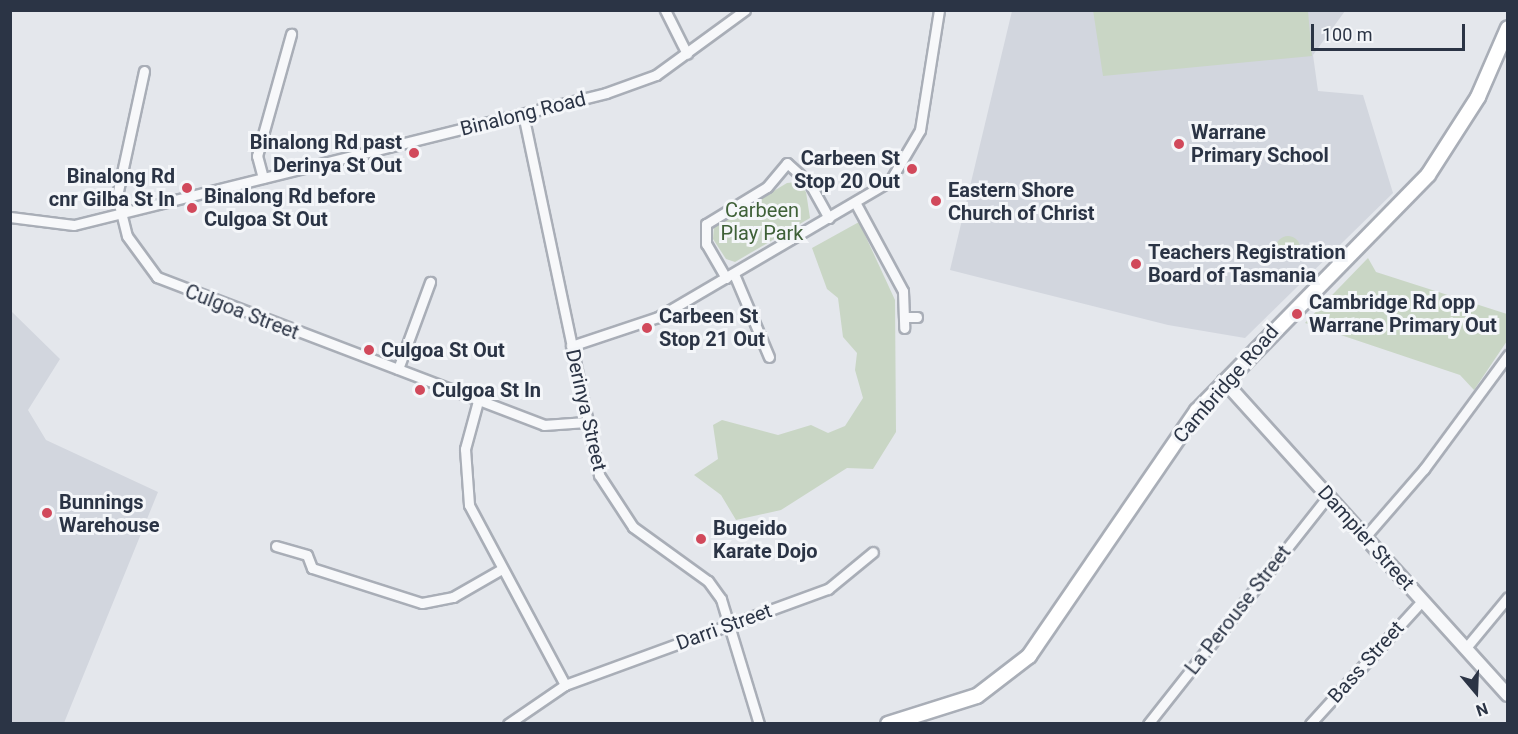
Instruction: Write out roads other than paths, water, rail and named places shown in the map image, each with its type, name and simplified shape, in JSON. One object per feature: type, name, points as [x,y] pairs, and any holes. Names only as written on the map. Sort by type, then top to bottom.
[{"type":"main road","name":"Cambridge Road","points":[[888,723],[978,696],[1029,656],[1181,433],[1224,381],[1428,175],[1478,98],[1508,28]]},
{"type":"street","points":[[665,10],[687,54]]},
{"type":"street","name":"Binalong Road","points":[[10,217],[57,226],[120,215],[634,85],[687,54],[745,10]]},
{"type":"street","points":[[571,346],[644,324],[856,204],[890,181],[915,143],[938,42],[939,10]]},
{"type":"street","points":[[263,178],[257,156],[291,34]]},
{"type":"street","points":[[120,215],[118,179],[144,71]]},
{"type":"street","name":"Derinya Street","points":[[523,114],[586,422],[599,475],[618,510],[649,542],[708,581],[733,624],[759,723]]},
{"type":"street","points":[[769,357],[730,276],[706,244],[706,224],[768,187],[787,163],[810,184],[829,218]]},
{"type":"street","points":[[282,174],[285,185]]},
{"type":"street","points":[[856,204],[903,291],[904,328]]},
{"type":"street","name":"Culgoa Street","points":[[120,215],[144,266],[169,284],[550,426],[586,422]]},
{"type":"street","points":[[398,369],[430,282]]},
{"type":"street","points":[[905,317],[917,317]]},
{"type":"street","points":[[1365,537],[1424,469],[1508,355]]},
{"type":"street","name":"Dampier Street","points":[[1224,381],[1508,696]]},
{"type":"street","points":[[478,400],[465,449],[466,493],[500,570],[565,685]]},
{"type":"street","name":"La Perouse Street","points":[[1148,723],[1328,496]]},
{"type":"street","points":[[276,546],[307,555],[312,568],[422,603],[453,597],[500,570]]},
{"type":"street","name":"Darri Street","points":[[508,723],[565,685],[828,589],[873,552]]},
{"type":"street","points":[[1465,649],[1508,597]]},
{"type":"street","name":"Bass Street","points":[[1310,723],[1422,601]]},
{"type":"place","name":"Warrane Primary School","points":[[1179,144]]},
{"type":"place","name":"Binalong Rd past Derinya St Out","points":[[414,153]]},
{"type":"place","name":"Carbeen St Stop 20 Out","points":[[912,169]]},
{"type":"place","name":"Binalong Rd cnr Gilba St In","points":[[187,188]]},
{"type":"place","name":"Eastern Shore Church of Christ","points":[[936,201]]},
{"type":"place","name":"Binalong Rd before Culgoa St Out","points":[[192,208]]},
{"type":"place","name":"Teachers Registration Board of Tasmania","points":[[1136,264]]},
{"type":"place","name":"Cambridge Rd opp Warrane Primary Out","points":[[1297,314]]},
{"type":"place","name":"Carbeen St Stop 21 Out","points":[[647,328]]},
{"type":"place","name":"Culgoa St Out","points":[[369,350]]},
{"type":"place","name":"Culgoa St In","points":[[420,390]]},
{"type":"place","name":"Bunnings Warehouse","points":[[47,513]]},
{"type":"place","name":"Bugeido Karate Dojo","points":[[701,539]]},
{"type":"park label","name":"Carbeen Play Park","points":[[762,222]]}]
